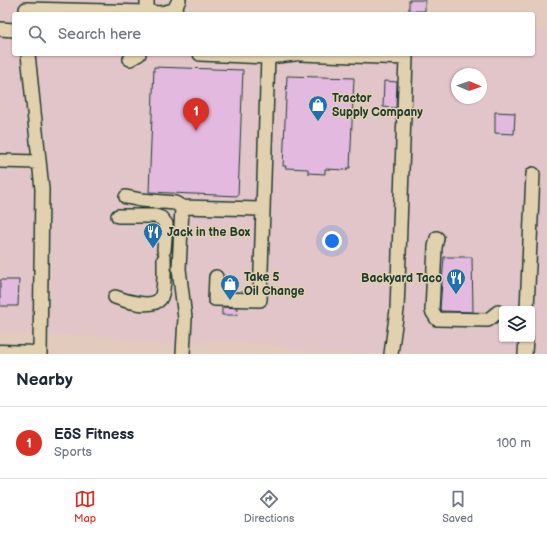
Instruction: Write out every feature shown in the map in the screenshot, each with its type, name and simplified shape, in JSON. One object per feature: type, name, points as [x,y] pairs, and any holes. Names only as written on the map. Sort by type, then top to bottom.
[{"type":"main road","points":[[0,353],[36,354]]},
{"type":"street","points":[[165,12],[174,10],[179,0]]},
{"type":"street","points":[[26,8],[147,6],[158,12]]},
{"type":"street","points":[[0,29],[12,30]]},
{"type":"street","points":[[28,56],[42,189],[40,354]]},
{"type":"street","points":[[245,56],[277,56]]},
{"type":"street","points":[[353,56],[406,58],[397,310],[391,354]]},
{"type":"street","points":[[216,277],[215,299],[260,300],[268,57]]},
{"type":"street","points":[[0,160],[39,162]]},
{"type":"street","points":[[527,306],[533,174]]},
{"type":"street","points":[[126,197],[175,203],[182,207],[263,209]]},
{"type":"street","points":[[182,207],[179,269],[185,318],[183,354]]},
{"type":"street","points":[[115,297],[133,303],[154,304],[160,299],[163,291],[166,224],[161,218],[155,216],[118,216]]},
{"type":"street","points":[[437,238],[435,247],[432,311],[437,319],[488,320],[498,312]]},
{"type":"street","points":[[525,354],[526,342]]},
{"type":"shaded area","points":[[0,0],[161,0],[160,12],[12,12],[12,56],[535,56],[535,29],[547,30],[547,354],[319,353],[269,344],[211,341],[160,345],[112,337],[0,332]]},
{"type":"building","points":[[409,0],[425,0],[425,11],[409,11]]},
{"type":"building","points":[[154,67],[243,70],[238,196],[149,192]]},
{"type":"building","name":"Tractor Supply Company","points":[[287,76],[354,78],[350,168],[347,168],[347,170],[325,169],[325,174],[308,173],[308,169],[285,168],[286,166],[283,166]]},
{"type":"building","points":[[384,81],[397,82],[396,108],[383,107]]},
{"type":"building","points":[[495,112],[515,113],[514,134],[495,133]]},
{"type":"building","name":"Backyard Taco","points":[[444,257],[472,257],[473,312],[441,311]]},
{"type":"building","points":[[0,280],[19,280],[18,306],[0,306]]},
{"type":"building","points":[[222,307],[238,308],[237,315],[222,315]]},
{"type":"place","name":"Tractor Supply Company","points":[[318,122]]},
{"type":"place","name":"EōS Fitness","points":[[196,131]]},
{"type":"place","name":"Jack in the Box","points":[[153,249]]},
{"type":"place","name":"Backyard Taco","points":[[456,295]]},
{"type":"place","name":"Take 5 Oil Change","points":[[230,301]]}]
